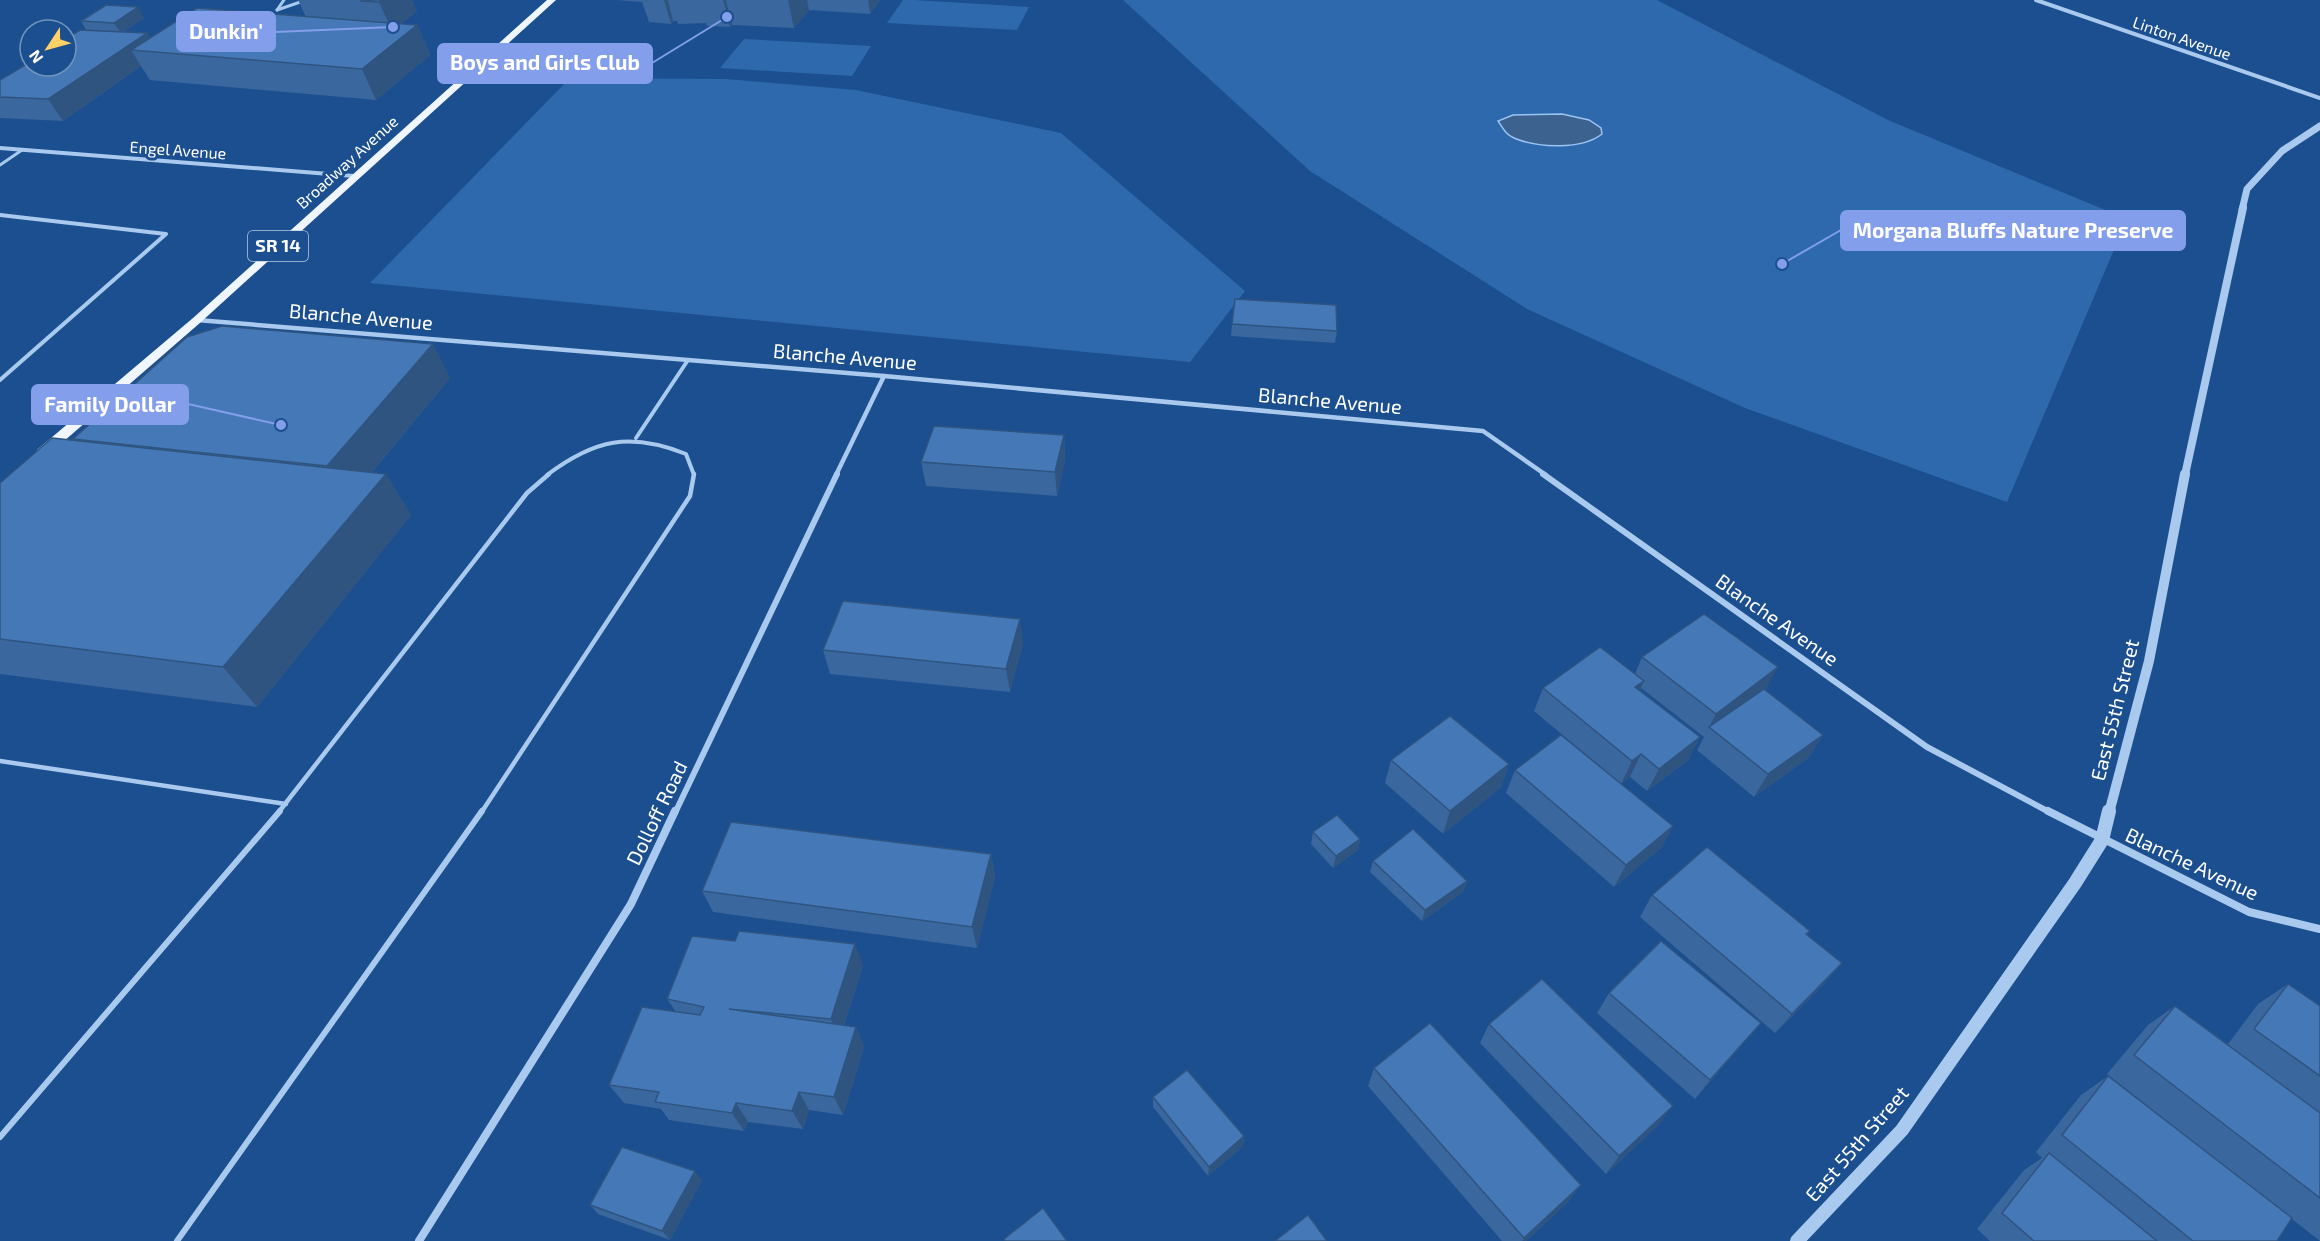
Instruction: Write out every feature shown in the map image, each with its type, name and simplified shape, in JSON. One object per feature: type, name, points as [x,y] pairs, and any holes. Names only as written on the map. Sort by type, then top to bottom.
[{"type":"main road","name":"Broadway Avenue","points":[[35,459],[197,320],[354,176],[552,0]]},
{"type":"street","name":"Linton Avenue","points":[[2036,0],[2320,98]]},
{"type":"street","name":"East 55th Street","points":[[1797,1241],[1902,1130],[2075,884],[2102,840],[2149,661],[2188,460],[2247,189],[2282,151],[2320,126]]},
{"type":"street","name":"Engel Avenue","points":[[0,148],[354,176]]},
{"type":"street","name":"Blanche Avenue","points":[[197,320],[884,376],[1483,431],[1927,747],[2102,840],[2249,912],[2320,929]]},
{"type":"street","name":"Dolloff Road","points":[[419,1241],[631,904],[884,376]]},
{"type":"lane","points":[[284,0],[277,10],[306,0]]},
{"type":"lane","points":[[0,165],[22,150]]},
{"type":"lane","points":[[0,215],[166,234],[0,380]]},
{"type":"lane","points":[[636,438],[688,360]]},
{"type":"lane","points":[[0,1137],[286,804],[527,493],[560,464],[584,451],[611,442],[636,438],[667,445],[686,454],[694,475],[690,496],[472,827],[177,1241]]},
{"type":"lane","points":[[0,761],[286,804]]},
{"type":"shaded area","points":[[903,0],[1029,7],[1017,30],[887,23]]},
{"type":"shaded area","points":[[1123,0],[1657,0],[1888,120],[2127,219],[2007,502],[1745,408],[1527,309],[1310,171]]},
{"type":"shaded area","points":[[744,39],[871,46],[852,76],[720,68]]},
{"type":"shaded area","points":[[570,78],[726,79],[856,90],[1061,133],[1245,291],[1190,362],[370,283]]},
{"type":"shaded area","points":[[1562,114],[1589,120],[1601,128],[1602,134],[1583,143],[1571,145],[1535,144],[1511,137],[1498,121],[1513,115]]},
{"type":"building","points":[[362,0],[382,0],[379,2]]},
{"type":"building","points":[[106,5],[138,7],[114,23],[81,21]]},
{"type":"building","points":[[197,8],[417,25],[362,69],[131,50]]},
{"type":"building","points":[[78,31],[147,33],[48,99],[0,97],[0,80],[18,69],[18,78],[78,78]]},
{"type":"building","points":[[1235,299],[1336,305],[1337,331],[1232,324]]},
{"type":"building","points":[[222,326],[433,344],[327,466],[73,439],[187,337]]},
{"type":"building","points":[[934,426],[1064,435],[1055,472],[921,462]]},
{"type":"building","points":[[52,438],[386,474],[223,667],[0,639],[0,483]]},
{"type":"building","points":[[843,601],[1020,619],[1006,669],[823,650]]},
{"type":"building","points":[[1704,614],[1778,667],[1716,714],[1642,657]]},
{"type":"building","points":[[1600,647],[1644,681],[1635,687],[1700,737],[1659,769],[1641,754],[1632,761],[1543,688]]},
{"type":"building","points":[[1764,689],[1823,735],[1768,774],[1709,727]]},
{"type":"building","points":[[1450,716],[1509,764],[1450,811],[1391,760]]},
{"type":"building","points":[[1561,735],[1673,826],[1626,865],[1515,770]]},
{"type":"building","points":[[1337,815],[1360,839],[1336,856],[1313,832]]},
{"type":"building","points":[[731,822],[991,854],[972,927],[702,891]]},
{"type":"building","points":[[1413,829],[1467,881],[1425,910],[1373,861]]},
{"type":"building","points":[[1707,847],[1810,931],[1806,934],[1842,963],[1792,1014],[1652,895]]},
{"type":"building","points":[[739,931],[855,944],[831,1019],[729,1009],[856,1027],[834,1097],[799,1092],[792,1111],[736,1103],[732,1113],[655,1102],[659,1092],[609,1085],[642,1007],[700,1015],[704,1007],[667,999],[692,936],[735,941]]},
{"type":"building","points":[[1661,941],[1761,1023],[1710,1080],[1609,993]]},
{"type":"building","points":[[1542,979],[1673,1106],[1619,1156],[1489,1024]]},
{"type":"building","points":[[2288,984],[2320,1006],[2320,1076],[2254,1029]]},
{"type":"building","points":[[2175,1006],[2320,1113],[2320,1198],[2134,1055]]},
{"type":"building","points":[[1430,1023],[1581,1185],[1524,1238],[1374,1068]]},
{"type":"building","points":[[1187,1070],[1244,1136],[1209,1167],[1153,1097]]},
{"type":"building","points":[[2108,1076],[2292,1218],[2277,1241],[2193,1241],[2062,1135]]},
{"type":"building","points":[[622,1147],[695,1171],[662,1231],[590,1205]]},
{"type":"building","points":[[2049,1153],[2157,1241],[2034,1241],[2002,1213]]},
{"type":"building","points":[[1043,1208],[1067,1241],[1005,1241],[1004,1239]]},
{"type":"building","points":[[1308,1215],[1327,1241],[1275,1241]]},
{"type":"place","name":"Boys and Girls Club","points":[[727,17]]},
{"type":"place","name":"Dunkin'","points":[[393,27]]},
{"type":"place","name":"Morgana Bluffs Nature Preserve","points":[[1782,264]]},
{"type":"place","name":"Family Dollar","points":[[281,425]]}]
